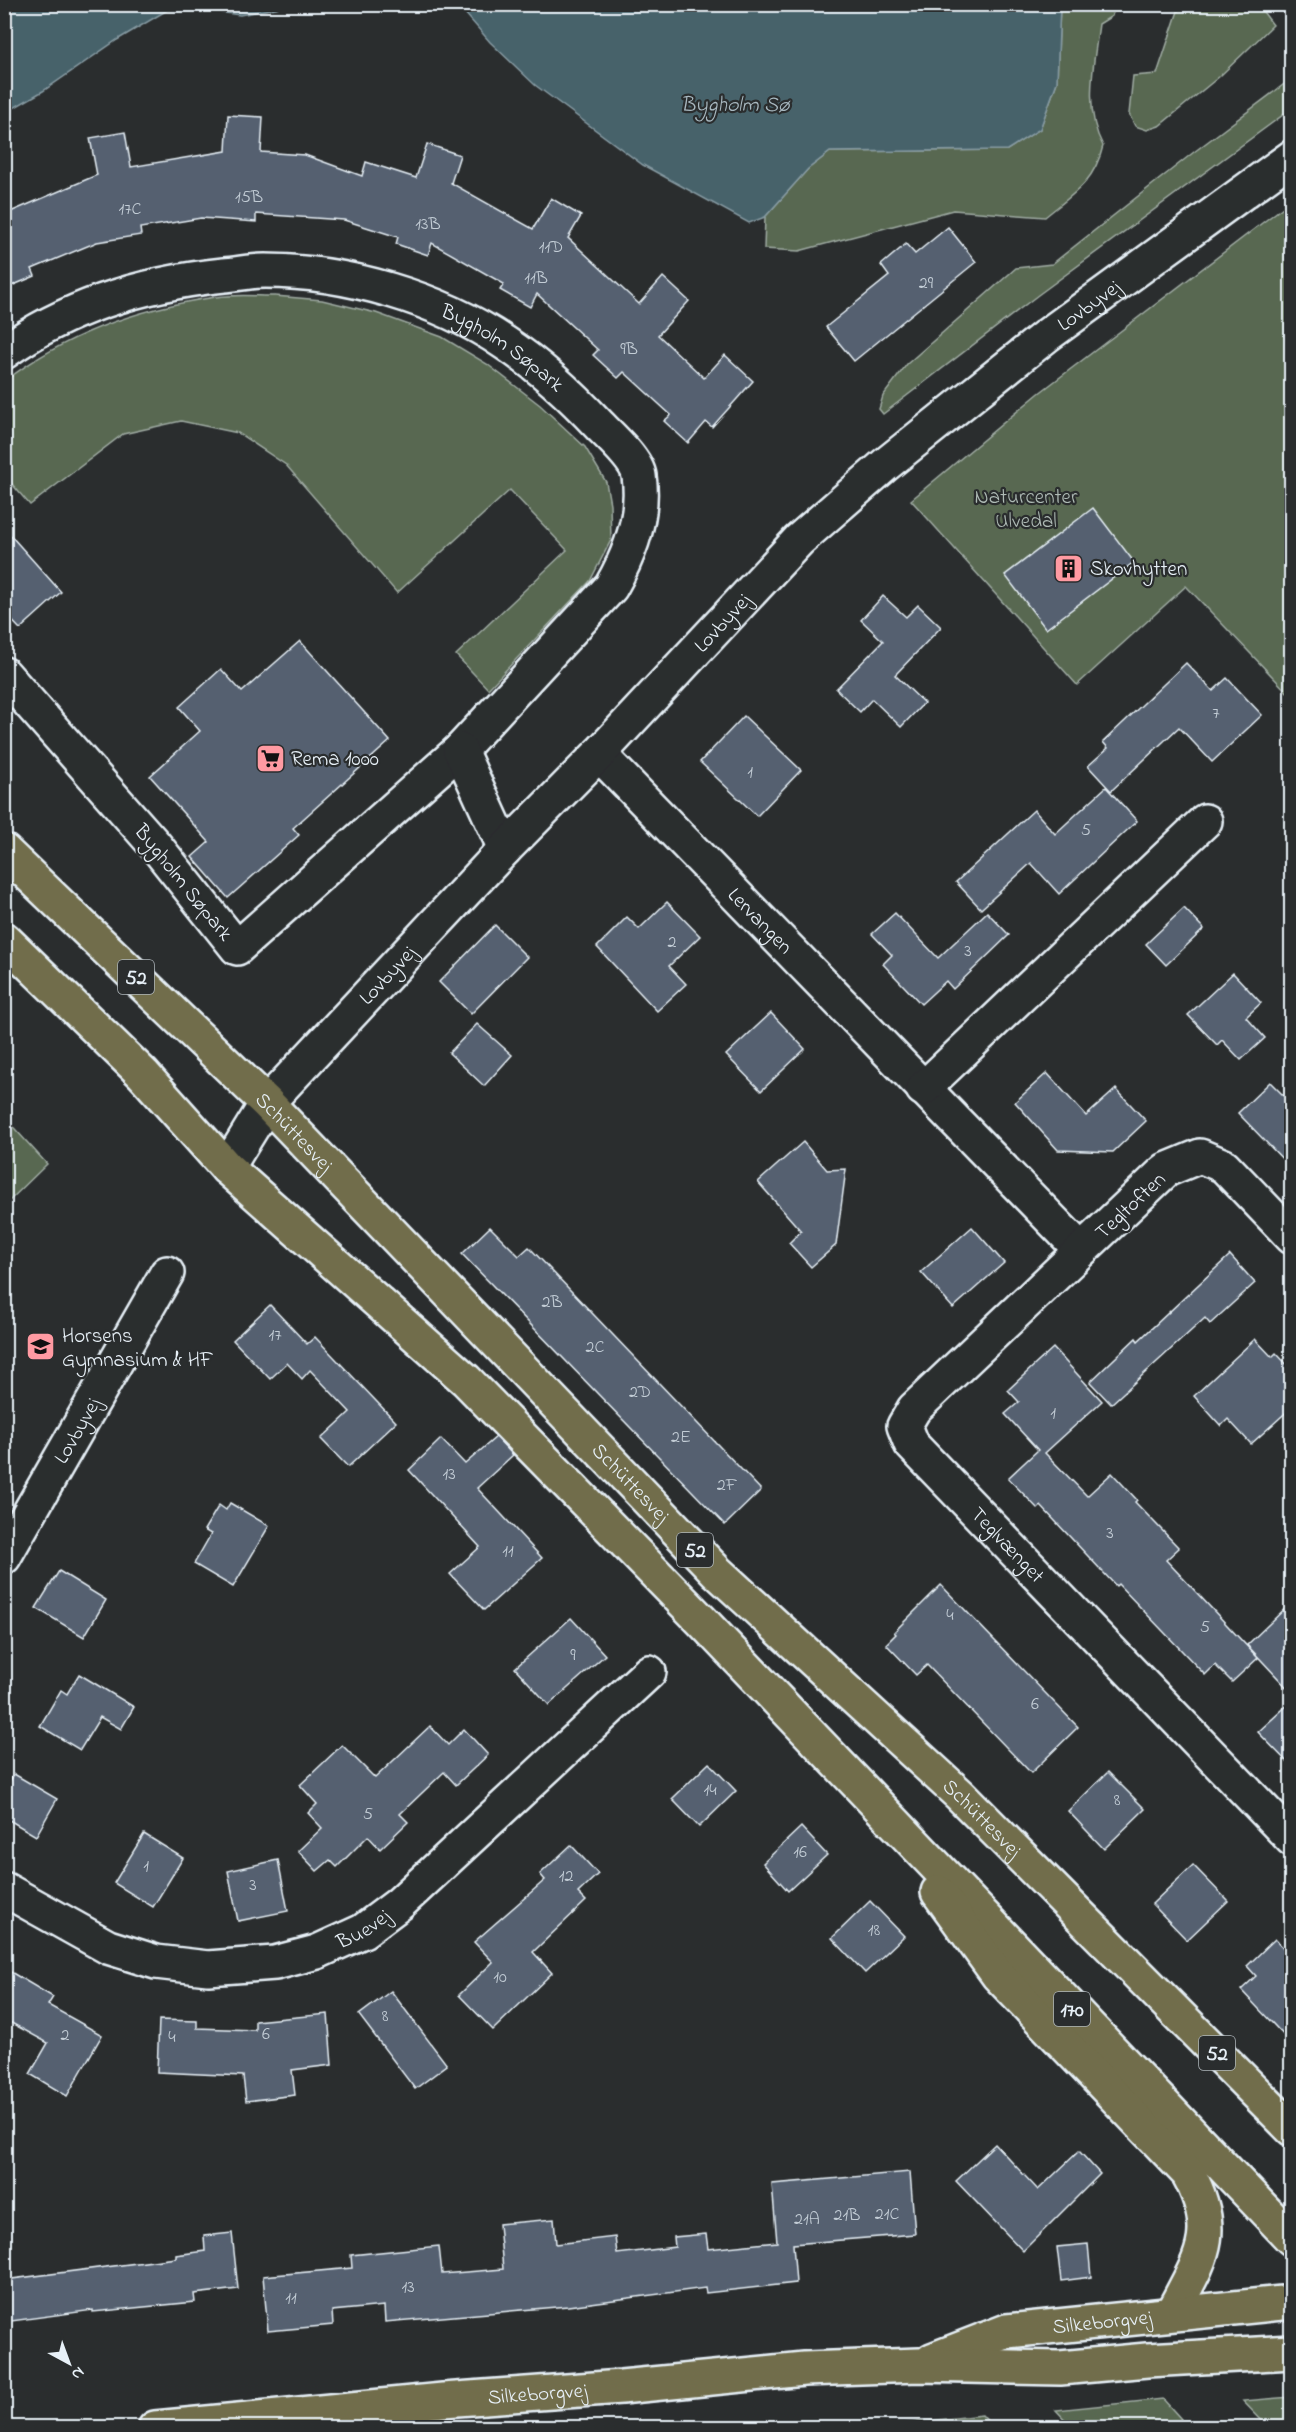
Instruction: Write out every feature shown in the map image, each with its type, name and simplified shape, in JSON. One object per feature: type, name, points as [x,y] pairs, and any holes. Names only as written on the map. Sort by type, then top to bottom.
[{"type":"main road","name":"Schüttesvej","points":[[4,851],[267,1103],[717,1572],[960,1795],[1292,2129]]},
{"type":"main road","name":"52","points":[[4,939],[143,1074],[227,1168],[364,1287],[466,1380],[859,1784]]},
{"type":"main road","name":"170","points":[[859,1784],[1292,2239]]},
{"type":"main road","points":[[859,1784],[998,1975],[1188,2173],[1199,2193],[1207,2229],[1202,2254],[1172,2313]]},
{"type":"main road","name":"Silkeborgvej","points":[[919,2365],[1007,2331],[1292,2302]]},
{"type":"main road","name":"Silkeborgvej","points":[[155,2427],[804,2369],[919,2365],[1060,2368],[1147,2360],[1292,2352]]},
{"type":"street","name":"Lovbyvej","points":[[227,1168],[267,1103],[799,540],[885,465],[1046,336],[1292,157]]},
{"type":"street","name":"Bygholm Søpark","points":[[4,352],[29,334],[108,299],[184,279],[264,271],[341,277],[401,294],[449,312],[504,342],[543,372],[584,408],[620,447],[639,473],[640,512],[626,560],[611,587],[460,750],[237,948],[155,845],[4,674]]},
{"type":"street","points":[[460,750],[505,849]]},
{"type":"street","name":"Lervangen","points":[[599,754],[1081,1250]]},
{"type":"street","points":[[923,1089],[1205,821]]},
{"type":"street","name":"Tegltoften","points":[[1081,1250],[1166,1170],[1200,1156],[1224,1166],[1292,1237]]},
{"type":"street","name":"Teglvænget","points":[[1081,1250],[914,1408],[904,1426],[911,1444],[1292,1839]]},
{"type":"street","name":"Lovbyvej","points":[[4,1557],[167,1273]]},
{"type":"street","name":"Buevej","points":[[4,1889],[108,1947],[156,1962],[208,1968],[275,1963],[317,1952],[363,1931],[399,1905],[650,1672]]},
{"type":"green space","points":[[1060,5],[1115,5],[1112,16],[1099,24],[1093,70],[1093,117],[1103,146],[1088,179],[1065,201],[1045,217],[953,210],[799,251],[764,249],[765,217],[808,169],[830,152],[1007,150],[1040,129],[1057,82]]},
{"type":"green space","points":[[1180,5],[1258,5],[1273,25],[1220,76],[1159,126],[1147,130],[1135,126],[1129,114],[1133,76],[1157,74]]},
{"type":"green space","points":[[1291,79],[1291,109],[1038,295],[883,414],[879,409],[883,396],[907,364],[1016,268],[1052,264]]},
{"type":"green space","name":"Naturcenter Ulvedal","points":[[1291,201],[1291,696],[1186,586],[1077,685],[911,500],[1038,394]]},
{"type":"green space","points":[[223,296],[275,296],[322,300],[376,313],[442,337],[487,364],[540,405],[585,447],[606,482],[610,504],[611,540],[590,581],[488,689],[456,655],[567,550],[510,490],[397,593],[286,465],[238,433],[181,421],[123,434],[30,505],[5,476],[5,381],[28,364],[78,337],[131,316],[159,308]]},
{"type":"green space","points":[[5,1118],[47,1164],[5,1205]]},
{"type":"green space","points":[[1291,2397],[1291,2427],[1268,2427],[1243,2401]]},
{"type":"green space","points":[[1163,2399],[1181,2419],[1171,2427],[1072,2427],[1056,2410]]},
{"type":"green space","points":[[982,2415],[993,2427],[875,2427]]},
{"type":"water","points":[[5,4],[291,5],[240,15],[174,6],[5,113]]},
{"type":"water","name":"Bygholm Sø","points":[[458,5],[1060,5],[1057,82],[1040,129],[1007,150],[830,152],[808,169],[765,217],[749,223],[643,165],[535,85],[490,42]]},
{"type":"building","points":[[228,115],[263,117],[261,152],[305,155],[362,176],[366,162],[416,178],[427,144],[460,155],[451,183],[533,229],[551,198],[581,216],[568,238],[639,304],[663,277],[689,301],[658,335],[704,378],[725,355],[753,381],[712,427],[706,422],[688,443],[664,421],[671,415],[624,372],[618,378],[593,355],[598,350],[537,294],[530,307],[500,290],[504,284],[432,243],[428,255],[396,244],[398,237],[344,220],[256,214],[256,222],[201,218],[140,228],[141,235],[97,242],[32,269],[35,276],[4,289],[4,204],[8,213],[97,175],[90,138],[125,132],[131,167],[226,151]]},
{"type":"building","points":[[948,227],[976,262],[854,361],[826,327],[889,276],[881,265],[906,244],[915,254]]},
{"type":"building","name":"Skovhytten","points":[[1093,508],[1134,562],[1046,629],[1005,575]]},
{"type":"building","points":[[4,528],[61,592],[20,629],[4,612]]},
{"type":"building","points":[[883,596],[906,617],[918,605],[941,627],[895,675],[924,703],[901,727],[872,699],[860,712],[836,689],[883,641],[861,620]]},
{"type":"building","name":"Rema 1000","points":[[300,641],[390,741],[293,828],[299,835],[228,898],[192,857],[209,842],[150,776],[200,731],[179,707],[221,669],[242,692]]},
{"type":"building","points":[[1186,663],[1213,691],[1227,678],[1262,715],[1212,762],[1179,727],[1111,791],[1088,766],[1108,748],[1103,742]]},
{"type":"building","points":[[744,716],[801,770],[757,816],[700,762]]},
{"type":"building","points":[[1106,787],[1137,821],[1059,894],[1031,863],[981,909],[956,882],[1034,810],[1055,834]]},
{"type":"building","points":[[667,902],[700,936],[669,966],[686,984],[657,1011],[597,947],[627,917],[639,929]]},
{"type":"building","points":[[1184,908],[1204,929],[1166,965],[1146,944]]},
{"type":"building","points":[[987,912],[1009,935],[953,989],[946,981],[921,1004],[883,964],[892,955],[872,934],[895,913],[938,958]]},
{"type":"building","points":[[495,925],[527,957],[471,1014],[439,982]]},
{"type":"building","points":[[1233,973],[1261,1003],[1246,1017],[1265,1038],[1241,1060],[1222,1040],[1217,1045],[1188,1015]]},
{"type":"building","points":[[771,1013],[805,1049],[761,1091],[726,1055]]},
{"type":"building","points":[[477,1024],[512,1055],[484,1086],[449,1053]]},
{"type":"building","points":[[1047,1073],[1086,1116],[1116,1089],[1146,1121],[1113,1152],[1058,1150],[1015,1102]]},
{"type":"building","points":[[1270,1082],[1292,1104],[1292,1169],[1238,1113]]},
{"type":"building","points":[[803,1142],[827,1170],[846,1169],[836,1245],[811,1267],[789,1243],[801,1231],[758,1182]]},
{"type":"building","points":[[490,1227],[519,1256],[529,1247],[761,1490],[725,1525],[462,1254]]},
{"type":"building","points":[[972,1227],[1004,1263],[953,1308],[921,1272]]},
{"type":"building","points":[[1230,1255],[1255,1283],[1210,1324],[1205,1318],[1111,1404],[1090,1382],[1136,1338],[1138,1341]]},
{"type":"building","points":[[270,1305],[307,1344],[315,1337],[396,1422],[348,1467],[321,1439],[350,1412],[310,1370],[302,1379],[287,1363],[270,1379],[233,1340]]},
{"type":"building","points":[[1255,1339],[1272,1357],[1276,1353],[1292,1370],[1292,1407],[1251,1444],[1228,1419],[1221,1426],[1194,1396]]},
{"type":"building","points":[[1053,1348],[1102,1401],[1045,1453],[1087,1496],[1112,1473],[1137,1500],[1135,1502],[1179,1548],[1166,1560],[1258,1658],[1232,1682],[1215,1665],[1205,1675],[1118,1584],[1116,1586],[1041,1506],[1038,1509],[1008,1478],[1038,1450],[1005,1414],[1019,1402],[1008,1390]]},
{"type":"building","points":[[496,1437],[513,1455],[477,1488],[542,1558],[484,1610],[450,1574],[480,1547],[409,1470],[441,1439],[465,1464]]},
{"type":"building","points":[[230,1503],[269,1526],[233,1587],[194,1564],[211,1534],[204,1530],[219,1505],[226,1510]]},
{"type":"building","points":[[59,1571],[106,1600],[84,1637],[36,1608]]},
{"type":"building","points":[[941,1585],[1078,1727],[1031,1773],[927,1665],[916,1675],[886,1644],[896,1634],[894,1632]]},
{"type":"building","points":[[1292,1602],[1292,1693],[1247,1645]]},
{"type":"building","points":[[571,1618],[605,1655],[549,1705],[515,1668]]},
{"type":"building","points":[[79,1674],[134,1707],[121,1729],[100,1717],[80,1750],[40,1726],[61,1690],[67,1694]]},
{"type":"building","points":[[1292,1701],[1292,1767],[1258,1732]]},
{"type":"building","points":[[430,1726],[448,1745],[464,1729],[488,1755],[456,1785],[444,1772],[400,1814],[408,1822],[380,1849],[368,1836],[337,1867],[330,1860],[317,1871],[298,1851],[322,1828],[308,1813],[317,1804],[300,1785],[342,1745],[375,1778]]},
{"type":"building","points":[[709,1763],[736,1791],[699,1827],[672,1799]]},
{"type":"building","points":[[1108,1772],[1145,1809],[1104,1849],[1068,1811]]},
{"type":"building","points":[[14,1774],[57,1799],[36,1836],[4,1817],[4,1791]]},
{"type":"building","points":[[801,1827],[827,1855],[788,1891],[763,1863]]},
{"type":"building","points":[[144,1834],[183,1858],[153,1907],[114,1883]]},
{"type":"building","points":[[571,1845],[598,1874],[578,1893],[586,1901],[533,1952],[552,1973],[493,2030],[459,1995],[493,1962],[474,1942],[545,1880],[540,1874]]},
{"type":"building","points":[[278,1860],[288,1911],[238,1921],[228,1871]]},
{"type":"building","points":[[1193,1865],[1228,1901],[1187,1940],[1152,1904]]},
{"type":"building","points":[[870,1901],[904,1936],[865,1973],[832,1938]]},
{"type":"building","points":[[1275,1939],[1292,1957],[1292,2044],[1241,1990],[1256,1976],[1247,1966]]},
{"type":"building","points":[[4,1968],[53,1997],[48,2005],[102,2035],[67,2096],[30,2074],[48,2043],[4,2019]]},
{"type":"building","points":[[391,1991],[447,2065],[415,2089],[359,2015]]},
{"type":"building","points":[[328,2014],[332,2065],[292,2070],[295,2095],[246,2101],[243,2076],[157,2072],[159,2020],[197,2021],[197,2028],[255,2030],[255,2021]]},
{"type":"building","points":[[995,2144],[1038,2190],[1079,2151],[1100,2174],[1023,2251],[956,2181]]},
{"type":"building","points":[[910,2172],[915,2234],[793,2244],[796,2283],[706,2293],[705,2288],[568,2306],[385,2322],[384,2306],[332,2311],[333,2325],[268,2331],[263,2276],[352,2268],[351,2255],[439,2246],[442,2274],[503,2269],[499,2224],[554,2219],[556,2244],[615,2237],[617,2254],[675,2247],[674,2237],[706,2234],[708,2249],[777,2242],[772,2184]]},
{"type":"building","points":[[232,2233],[238,2289],[194,2294],[195,2302],[93,2312],[93,2310],[4,2322],[4,2280],[176,2258],[176,2255],[205,2251],[204,2236]]},
{"type":"building","points":[[1088,2244],[1091,2277],[1061,2281],[1057,2247]]},
{"type":"place","name":"Skovhytten","points":[[1069,568]]},
{"type":"place","name":"Rema 1000","points":[[270,758]]},
{"type":"place","name":"Horsens Gymnasium & HF","points":[[41,1347]]}]
